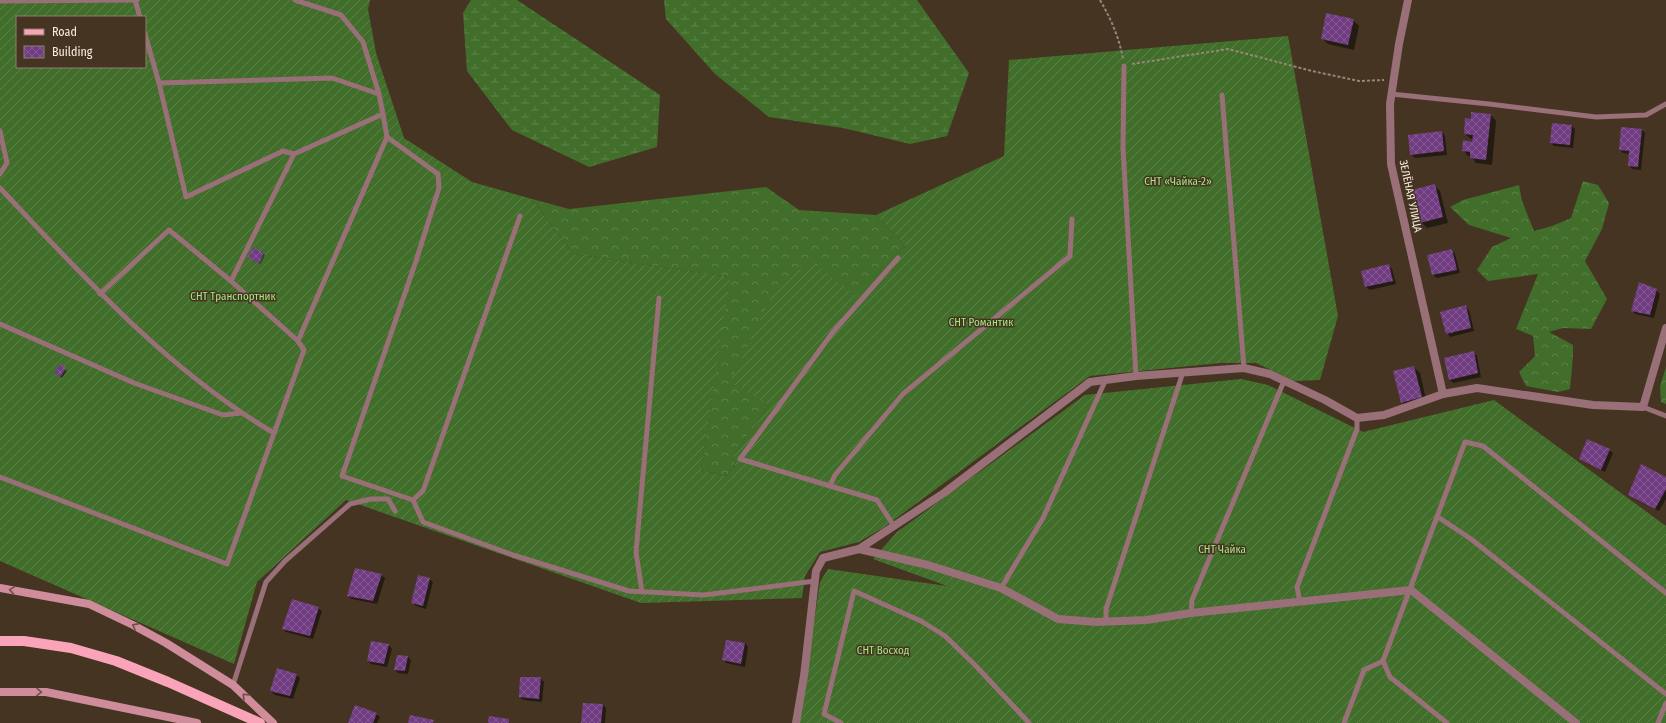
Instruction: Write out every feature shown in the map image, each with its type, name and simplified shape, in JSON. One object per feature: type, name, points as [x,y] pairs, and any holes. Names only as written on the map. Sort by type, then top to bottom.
[{"type":"main road","points":[[0,641],[24,641],[71,648],[116,661],[168,682],[260,723]]},
{"type":"street","name":"ЗЕЛЁНАЯ УЛИЦА","points":[[1408,0],[1391,94],[1391,164],[1443,394]]},
{"type":"street","points":[[796,723],[804,676],[816,571],[823,558],[859,549],[894,526],[944,493],[1090,382],[1136,376],[1244,368],[1270,374],[1325,400],[1357,418],[1384,415],[1443,394],[1477,388],[1593,405],[1643,406],[1666,328]]},
{"type":"street","points":[[859,549],[928,565],[1001,588],[1058,619],[1106,622],[1146,620],[1191,613],[1411,590],[1576,723]]},
{"type":"street","points":[[0,588],[88,604],[133,625],[233,685],[273,723]]},
{"type":"street","points":[[0,692],[46,692],[197,723]]},
{"type":"lane","points":[[0,1],[136,0],[140,16]]},
{"type":"lane","points":[[294,0],[341,15],[363,42],[379,94],[387,137],[298,341]]},
{"type":"lane","points":[[146,38],[159,83],[186,197],[283,151],[294,154],[383,114]]},
{"type":"lane","points":[[1124,66],[1123,148],[1136,376]]},
{"type":"lane","points":[[159,83],[332,78],[379,94]]},
{"type":"lane","points":[[1391,94],[1596,117],[1646,115],[1666,104]]},
{"type":"lane","points":[[1222,95],[1244,368]]},
{"type":"lane","points":[[0,131],[7,163],[0,174]]},
{"type":"lane","points":[[387,137],[438,174],[439,188],[416,261],[342,476],[413,500],[423,522],[520,558],[629,592],[704,595],[815,581]]},
{"type":"lane","points":[[231,282],[294,154]]},
{"type":"lane","points":[[0,188],[100,294],[170,358],[241,413],[274,433]]},
{"type":"lane","points":[[413,500],[423,491],[520,216]]},
{"type":"lane","points":[[830,486],[835,475],[903,394],[1070,256],[1072,220]]},
{"type":"lane","points":[[0,477],[227,564],[304,350],[298,341],[169,230],[100,294]]},
{"type":"lane","points":[[894,526],[877,500],[740,459],[833,332],[898,258]]},
{"type":"lane","points":[[642,592],[636,552],[659,298]]},
{"type":"lane","points":[[0,324],[134,382],[223,415],[241,413]]},
{"type":"lane","points":[[1106,622],[1106,609],[1183,372]]},
{"type":"lane","points":[[1001,588],[1043,518],[1106,380]]},
{"type":"lane","points":[[1191,613],[1192,600],[1284,381]]},
{"type":"lane","points":[[1643,406],[1666,416]]},
{"type":"lane","points":[[1300,602],[1297,587],[1357,429],[1357,418]]},
{"type":"lane","points":[[1447,723],[1390,677],[1384,662],[1465,442],[1483,446],[1666,593]]},
{"type":"lane","points":[[233,685],[266,582],[285,561],[350,504],[371,499],[388,499],[395,511]]},
{"type":"lane","points":[[1438,517],[1471,539],[1666,694]]},
{"type":"lane","points":[[841,723],[824,714],[854,591],[921,621],[945,636],[975,665],[1029,723]]},
{"type":"lane","points":[[1344,723],[1364,670],[1384,662]]},
{"type":"lane","points":[[1658,723],[1666,703]]},
{"type":"path","points":[[1100,0],[1111,19],[1119,40],[1124,66],[1228,49],[1305,70],[1359,81],[1393,79]]},
{"type":"green space","name":"СНТ Транспортник","points":[[0,0],[370,0],[368,9],[376,53],[404,138],[472,182],[532,199],[573,254],[730,277],[701,470],[726,476],[735,466],[733,456],[769,405],[730,382],[779,282],[813,262],[857,297],[905,246],[876,215],[1004,156],[1009,60],[1288,36],[1338,316],[1320,380],[1294,381],[1256,363],[1220,363],[1090,376],[883,528],[859,542],[820,552],[805,576],[802,598],[641,603],[346,500],[257,582],[234,664],[0,561]]},
{"type":"green space","points":[[471,0],[517,0],[660,95],[657,147],[589,167],[512,130],[467,71],[463,13]]},
{"type":"green space","points":[[664,0],[917,0],[969,73],[947,136],[910,144],[843,128],[769,117],[715,74],[666,19]]},
{"type":"green space","points":[[1583,181],[1598,185],[1609,203],[1602,229],[1585,261],[1607,299],[1591,329],[1563,328],[1549,332],[1573,345],[1570,389],[1558,392],[1526,386],[1519,372],[1535,356],[1533,336],[1516,329],[1538,274],[1488,281],[1477,270],[1492,247],[1511,238],[1469,225],[1450,207],[1463,200],[1519,185],[1522,201],[1534,231],[1552,226],[1571,218]]},
{"type":"green space","points":[[766,187],[799,210],[876,215],[905,246],[857,298],[813,263],[769,405],[733,456],[735,466],[726,476],[701,470],[729,277],[573,254],[532,199],[569,209]]},
{"type":"green space","points":[[1666,367],[1666,404],[1661,402],[1660,386]]},
{"type":"green space","name":"СНТ Чайка","points":[[1241,379],[1268,385],[1363,432],[1494,400],[1666,526],[1666,723],[799,723],[820,582],[828,569],[947,586],[873,559],[897,532],[1085,395]]},
{"type":"building","points":[[1326,13],[1354,19],[1348,45],[1321,39]]},
{"type":"building","points":[[1471,112],[1491,114],[1486,160],[1470,158],[1470,152],[1462,151],[1463,140],[1472,142],[1473,135],[1464,134],[1465,118],[1471,119]]},
{"type":"building","points":[[1552,123],[1572,125],[1570,145],[1550,143]]},
{"type":"building","points":[[1621,127],[1642,129],[1638,167],[1628,166],[1629,151],[1619,150]]},
{"type":"building","points":[[1442,131],[1444,151],[1410,155],[1408,135]]},
{"type":"building","points":[[1435,184],[1443,217],[1420,223],[1412,190]]},
{"type":"building","points":[[253,247],[264,253],[259,264],[247,257]]},
{"type":"building","points":[[1452,249],[1457,270],[1432,275],[1427,255]]},
{"type":"building","points":[[1389,264],[1393,281],[1365,287],[1361,271]]},
{"type":"building","points":[[1639,282],[1657,289],[1650,315],[1631,311]]},
{"type":"building","points":[[1466,305],[1471,328],[1446,334],[1440,312]]},
{"type":"building","points":[[1474,351],[1478,373],[1449,380],[1444,358]]},
{"type":"building","points":[[60,364],[66,368],[60,377],[54,373]]},
{"type":"building","points":[[1414,366],[1422,397],[1401,403],[1393,371]]},
{"type":"building","points":[[1587,439],[1610,449],[1601,470],[1579,459]]},
{"type":"building","points":[[1641,464],[1666,477],[1666,489],[1655,509],[1628,495]]},
{"type":"building","points":[[355,568],[382,574],[373,601],[347,596]]},
{"type":"building","points":[[418,575],[430,578],[423,606],[411,603]]},
{"type":"building","points":[[292,599],[319,607],[310,636],[282,629]]},
{"type":"building","points":[[726,640],[745,643],[741,664],[722,660]]},
{"type":"building","points":[[371,641],[389,644],[384,664],[367,661]]},
{"type":"building","points":[[397,655],[408,656],[405,671],[394,670]]},
{"type":"building","points":[[277,668],[297,674],[290,696],[270,691]]},
{"type":"building","points":[[520,677],[541,677],[539,699],[519,697]]},
{"type":"building","points":[[583,703],[603,704],[601,723],[581,723]]},
{"type":"building","points":[[355,705],[377,713],[373,723],[348,723]]},
{"type":"building","points":[[410,715],[434,720],[433,723],[408,723]]},
{"type":"building","points":[[489,716],[509,719],[509,723],[488,723]]},
{"type":"park label","name":"СНТ «Чайка-2»","points":[[1178,181]]},
{"type":"park label","name":"СНТ Романтик","points":[[981,322]]},
{"type":"park label","name":"СНТ Восход","points":[[883,650]]}]
